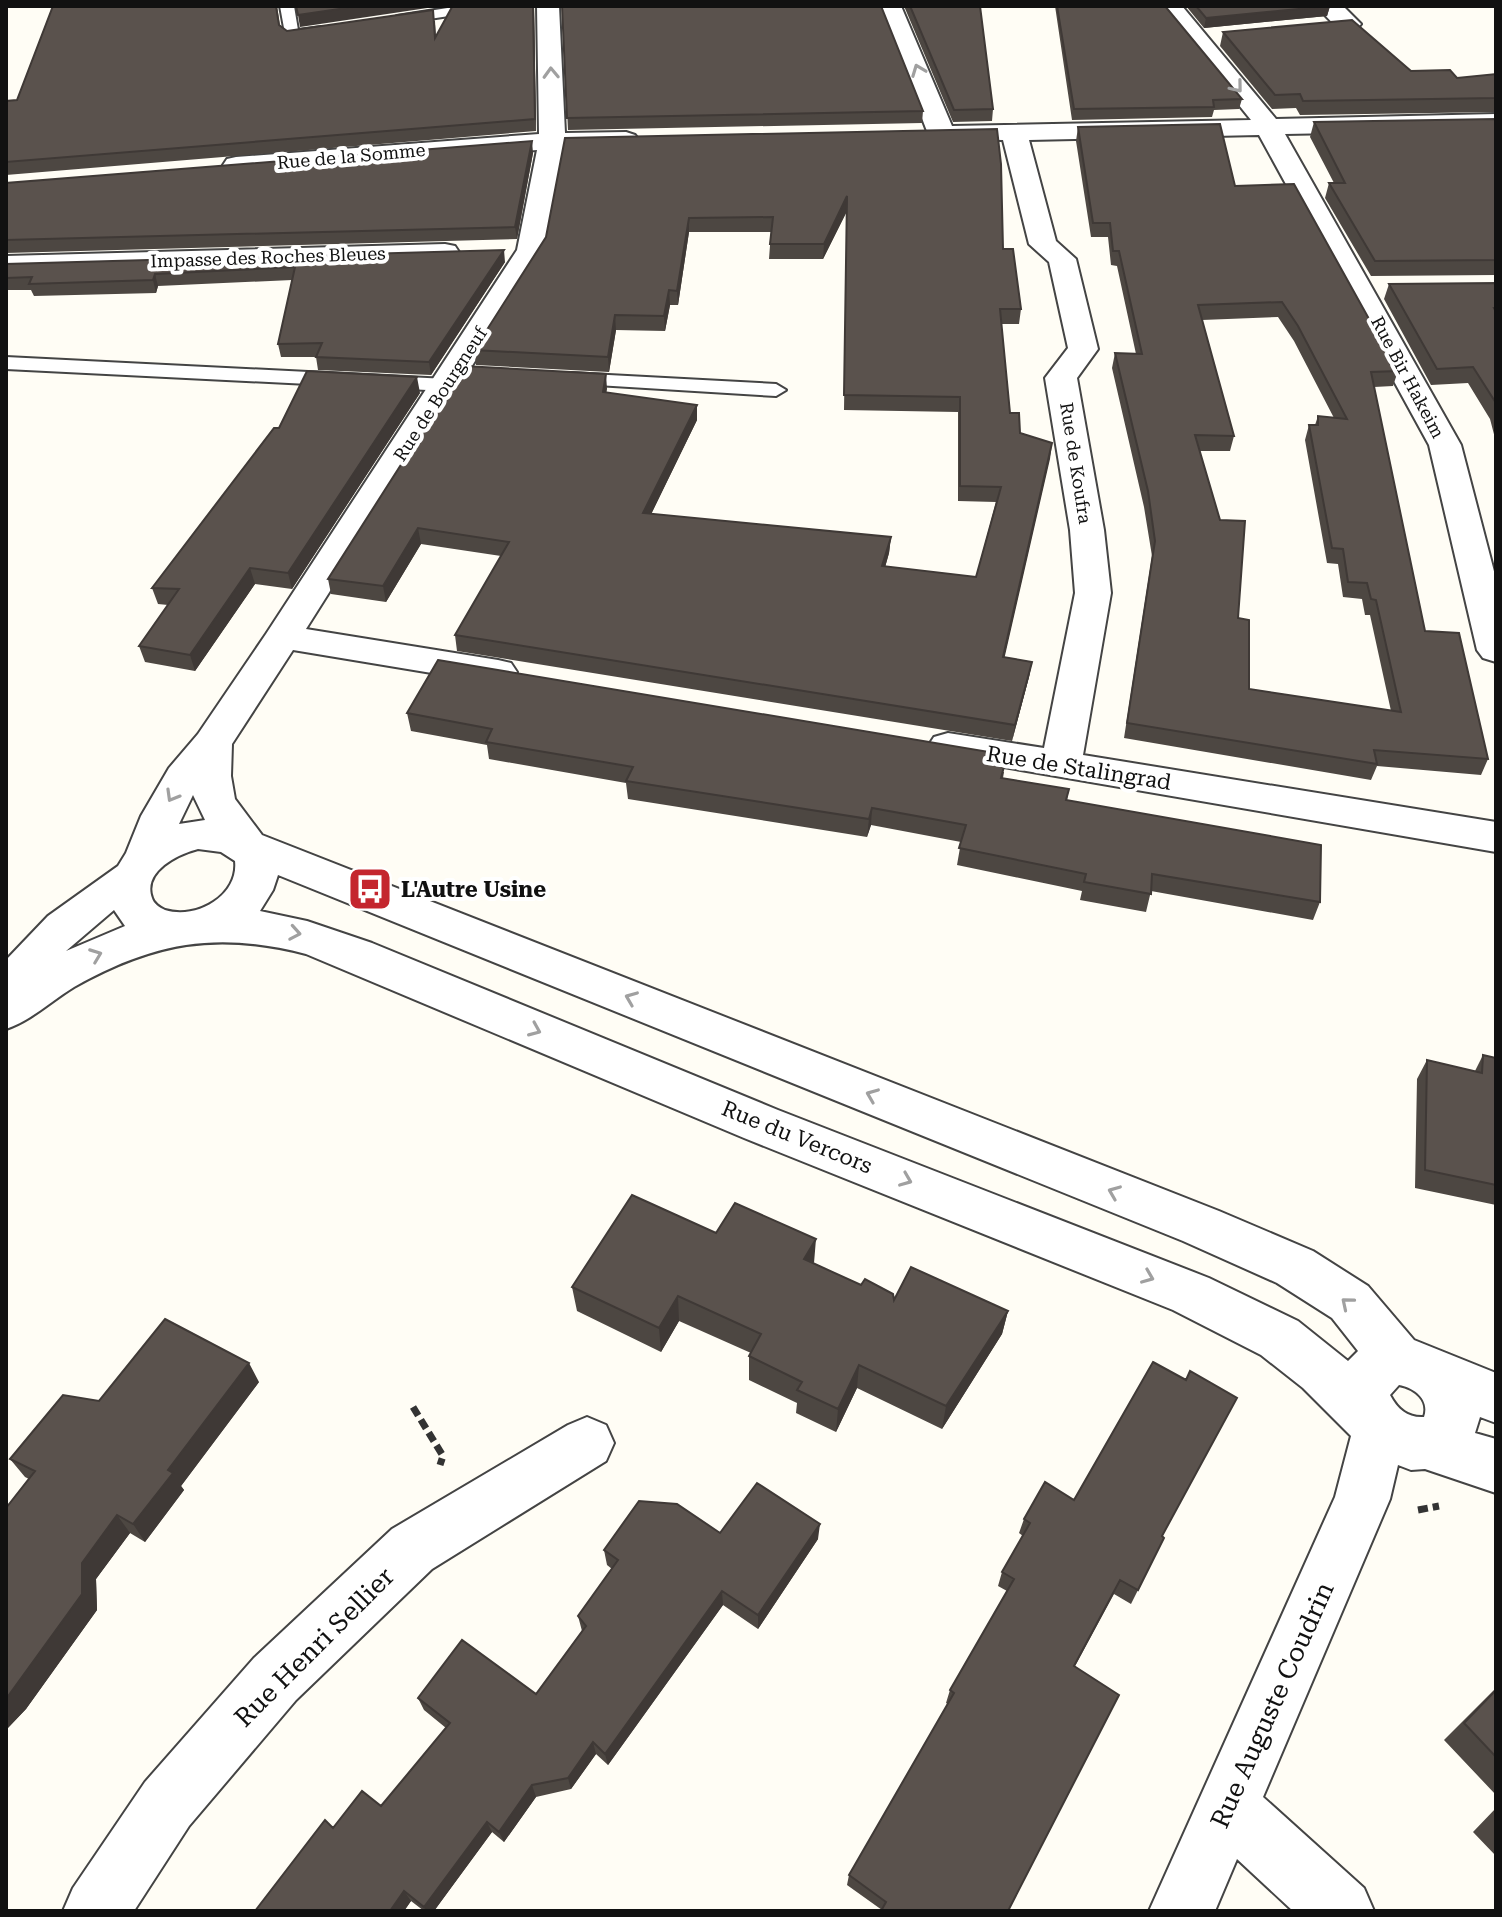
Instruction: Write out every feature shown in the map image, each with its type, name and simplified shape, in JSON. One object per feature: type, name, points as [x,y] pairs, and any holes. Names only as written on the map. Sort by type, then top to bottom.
[{"type":"street","name":"Rue de Bourgneuf","points":[[139,866],[161,816],[183,778],[212,743],[304,600],[462,377],[531,250],[552,141],[548,6]]},
{"type":"street","points":[[890,6],[942,134]]},
{"type":"street","name":"Rue Bir Hakeim","points":[[1170,6],[1266,126],[1376,288],[1445,445],[1496,650]]},
{"type":"street","points":[[1324,16],[1349,24]]},
{"type":"street","points":[[1198,39],[1228,36]]},
{"type":"street","points":[[911,135],[1496,122]]},
{"type":"street","name":"Rue de Koufra","points":[[1014,133],[1043,244],[1062,259],[1083,349],[1061,378],[1087,530],[1093,593],[1061,765]]},
{"type":"street","name":"Rue de la Somme","points":[[205,168],[552,141],[646,139]]},
{"type":"street","name":"Impasse des Roches Bleues","points":[[6,265],[531,250]]},
{"type":"street","points":[[283,637],[534,678]]},
{"type":"street","name":"Rue de Stalingrad","points":[[906,739],[1496,837]]},
{"type":"street","name":"Rue de Bourgneuf","points":[[212,743],[208,780],[220,815],[247,846]]},
{"type":"street","points":[[6,997],[17,978],[83,909],[170,841],[198,834],[226,836],[1201,1226],[1295,1267],[1350,1302],[1418,1368],[1448,1391],[1454,1408],[1452,1425],[1442,1438],[1399,1434],[1364,1404],[1363,1386],[1369,1372],[1382,1363],[1418,1368],[1496,1398]]},
{"type":"street","points":[[6,1011],[43,982],[86,959],[131,942],[225,915],[250,894],[257,876],[256,860],[247,846]]},
{"type":"street","points":[[139,866],[129,898],[140,915],[162,925],[189,927]]},
{"type":"street","name":"Rue du Vercors","points":[[189,927],[247,925],[309,936],[643,1075],[1191,1294],[1265,1330],[1304,1356],[1399,1434],[1496,1466]]},
{"type":"street","name":"Rue Auguste Coudrin","points":[[1182,1911],[1362,1499],[1399,1434]]},
{"type":"street","name":"Rue Henri Sellier","points":[[96,1911],[167,1804],[275,1679],[412,1549],[587,1443]]},
{"type":"street","points":[[1227,1807],[1341,1911]]},
{"type":"lane","points":[[287,6],[291,36],[336,29]]},
{"type":"lane","points":[[382,22],[488,6]]},
{"type":"lane","points":[[6,363],[462,377]]},
{"type":"lane","points":[[546,378],[776,390]]},
{"type":"path","points":[[1362,1499],[1400,1514],[1444,1505]]},
{"type":"building","points":[[53,6],[276,6],[279,25],[287,31],[433,10],[435,38],[452,7],[533,6],[535,119],[6,162],[6,101],[17,100]]},
{"type":"building","points":[[296,6],[360,6],[298,15]]},
{"type":"building","points":[[562,6],[881,6],[923,111],[567,118]]},
{"type":"building","points":[[910,6],[980,6],[993,109],[954,110]]},
{"type":"building","points":[[1057,6],[1165,6],[1242,99],[1213,100],[1214,107],[1074,109]]},
{"type":"building","points":[[1196,6],[1330,6],[1206,18]]},
{"type":"building","points":[[1352,20],[1411,71],[1450,70],[1457,78],[1496,74],[1496,98],[1303,101],[1300,94],[1275,95],[1223,32]]},
{"type":"building","points":[[1496,119],[1496,260],[1375,261],[1329,183],[1345,183],[1314,122]]},
{"type":"building","points":[[1220,124],[1235,186],[1294,184],[1398,371],[1371,372],[1425,631],[1459,633],[1488,759],[1374,750],[1377,764],[1127,723],[1155,541],[1148,491],[1115,353],[1142,354],[1119,251],[1113,251],[1110,223],[1093,223],[1078,127]],"holes":[[[1282,302],[1347,419],[1318,416],[1318,425],[1309,425],[1332,548],[1343,549],[1348,582],[1367,583],[1371,599],[1376,600],[1401,712],[1249,689],[1249,620],[1238,618],[1245,521],[1220,520],[1195,435],[1234,436],[1198,305]]]},
{"type":"building","points":[[997,129],[1003,249],[1013,249],[1021,309],[1000,309],[1010,413],[1019,413],[1020,433],[1052,443],[1003,657],[1032,662],[1015,725],[455,635],[509,542],[418,528],[383,586],[328,579],[464,366],[606,374],[603,392],[697,405],[643,513],[891,537],[882,566],[976,577],[1001,487],[960,486],[960,397],[844,395],[847,196],[824,244],[770,244],[773,217],[689,218],[677,291],[669,290],[664,316],[615,315],[608,357],[474,350],[546,237],[565,138]]},
{"type":"building","points":[[532,141],[515,227],[6,240],[6,183]]},
{"type":"building","points":[[504,250],[429,362],[316,357],[322,343],[278,344],[295,267],[155,274],[153,280],[29,284],[32,277],[6,278],[6,264]]},
{"type":"building","points":[[1496,283],[1496,403],[1473,367],[1437,369],[1389,284]]},
{"type":"building","points":[[307,371],[417,377],[288,573],[250,568],[190,655],[139,646],[179,589],[152,588],[274,428],[279,428]]},
{"type":"building","points":[[438,660],[1007,755],[1001,778],[1069,789],[1066,800],[1321,845],[1320,902],[1152,874],[1151,894],[1084,882],[1086,874],[959,848],[966,825],[872,808],[869,819],[626,781],[633,767],[486,742],[492,729],[407,713]]},
{"type":"building","points":[[1483,1055],[1496,1058],[1496,1185],[1425,1170],[1427,1060],[1482,1073]]},
{"type":"building","points":[[632,1195],[716,1233],[735,1203],[816,1239],[804,1259],[861,1285],[865,1279],[893,1294],[894,1300],[911,1267],[1008,1311],[946,1406],[859,1365],[838,1409],[797,1390],[802,1382],[749,1356],[761,1334],[678,1296],[659,1328],[572,1287]]},
{"type":"building","points":[[165,1319],[249,1363],[168,1470],[173,1473],[133,1524],[117,1515],[82,1563],[82,1594],[6,1699],[6,1508],[35,1471],[10,1459],[63,1395],[99,1401]]},
{"type":"building","points":[[1153,1362],[1186,1380],[1190,1371],[1237,1398],[1162,1536],[1164,1538],[1138,1590],[1120,1580],[1074,1666],[1119,1695],[1008,1911],[881,1911],[886,1902],[849,1875],[954,1693],[950,1690],[1014,1579],[1002,1572],[1030,1523],[1024,1519],[1045,1482],[1074,1500]]},
{"type":"building","points":[[757,1483],[820,1524],[758,1615],[722,1591],[605,1754],[593,1742],[568,1778],[532,1785],[499,1832],[487,1822],[424,1907],[404,1891],[390,1911],[255,1911],[325,1820],[333,1828],[362,1791],[381,1806],[450,1723],[418,1698],[462,1640],[536,1694],[586,1626],[578,1616],[618,1560],[604,1550],[639,1501],[677,1504],[720,1533]]},
{"type":"building","points":[[1496,1690],[1496,1757],[1464,1723]]},
{"type":"place","name":"L'Autre Usine","points":[[370,889]]}]
